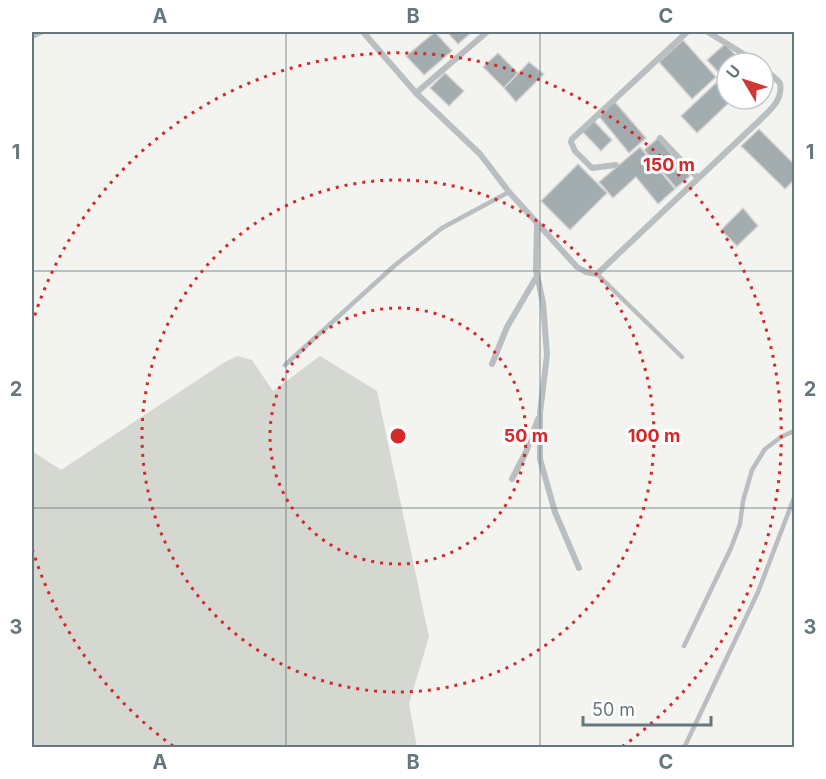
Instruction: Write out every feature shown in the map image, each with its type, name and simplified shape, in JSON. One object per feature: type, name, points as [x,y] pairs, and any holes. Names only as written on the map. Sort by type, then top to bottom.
[{"type":"street","points":[[363,32],[416,93],[480,154],[537,224],[577,267],[586,272],[597,274],[768,111]]},
{"type":"street","points":[[416,93],[487,32]]},
{"type":"street","points":[[616,165],[592,168],[575,151],[572,139],[687,32]]},
{"type":"street","points":[[708,32],[739,51]]},
{"type":"street","points":[[775,78],[780,83],[780,96],[775,104]]},
{"type":"street","points":[[660,138],[698,178]]},
{"type":"street","points":[[537,224],[537,276],[543,303],[547,355],[540,412],[540,459],[555,512],[579,568]]},
{"type":"street","points":[[492,364],[507,327],[537,276]]},
{"type":"street","points":[[512,479],[526,452],[540,412]]},
{"type":"lane","points":[[32,37],[42,32]]},
{"type":"lane","points":[[285,365],[394,266],[442,228],[509,192]]},
{"type":"lane","points":[[597,274],[682,357]]},
{"type":"lane","points":[[684,646],[731,548],[740,524],[743,501],[752,470],[765,449],[781,437],[795,431]]},
{"type":"lane","points":[[684,747],[758,592],[795,498]]},
{"type":"shaded area","points":[[238,356],[252,360],[273,391],[320,356],[377,391],[429,637],[409,704],[417,747],[32,747],[32,451],[61,470],[225,362]]},
{"type":"building","points":[[435,32],[452,51],[424,75],[406,56]]},
{"type":"building","points":[[447,32],[472,32],[458,44]]},
{"type":"building","points":[[683,40],[715,78],[692,99],[659,62]]},
{"type":"building","points":[[725,44],[732,51],[717,51]]},
{"type":"building","points":[[498,53],[518,73],[504,88],[483,67]]},
{"type":"building","points":[[715,53],[715,69],[707,60]]},
{"type":"building","points":[[529,62],[544,74],[516,102],[504,88]]},
{"type":"building","points":[[445,73],[464,91],[449,106],[430,88]]},
{"type":"building","points":[[715,84],[715,111],[720,111],[697,133],[681,116]]},
{"type":"building","points":[[614,101],[646,138],[629,153],[598,115]]},
{"type":"building","points":[[593,120],[612,140],[601,151],[581,130]]},
{"type":"building","points":[[759,129],[794,164],[794,180],[785,189],[741,146]]},
{"type":"building","points":[[658,138],[690,176],[676,188],[644,150]]},
{"type":"building","points":[[640,147],[675,189],[658,204],[636,177],[613,198],[599,182]]},
{"type":"building","points":[[578,164],[607,193],[570,230],[541,201]]},
{"type":"building","points":[[743,208],[758,226],[737,246],[721,230]]}]
